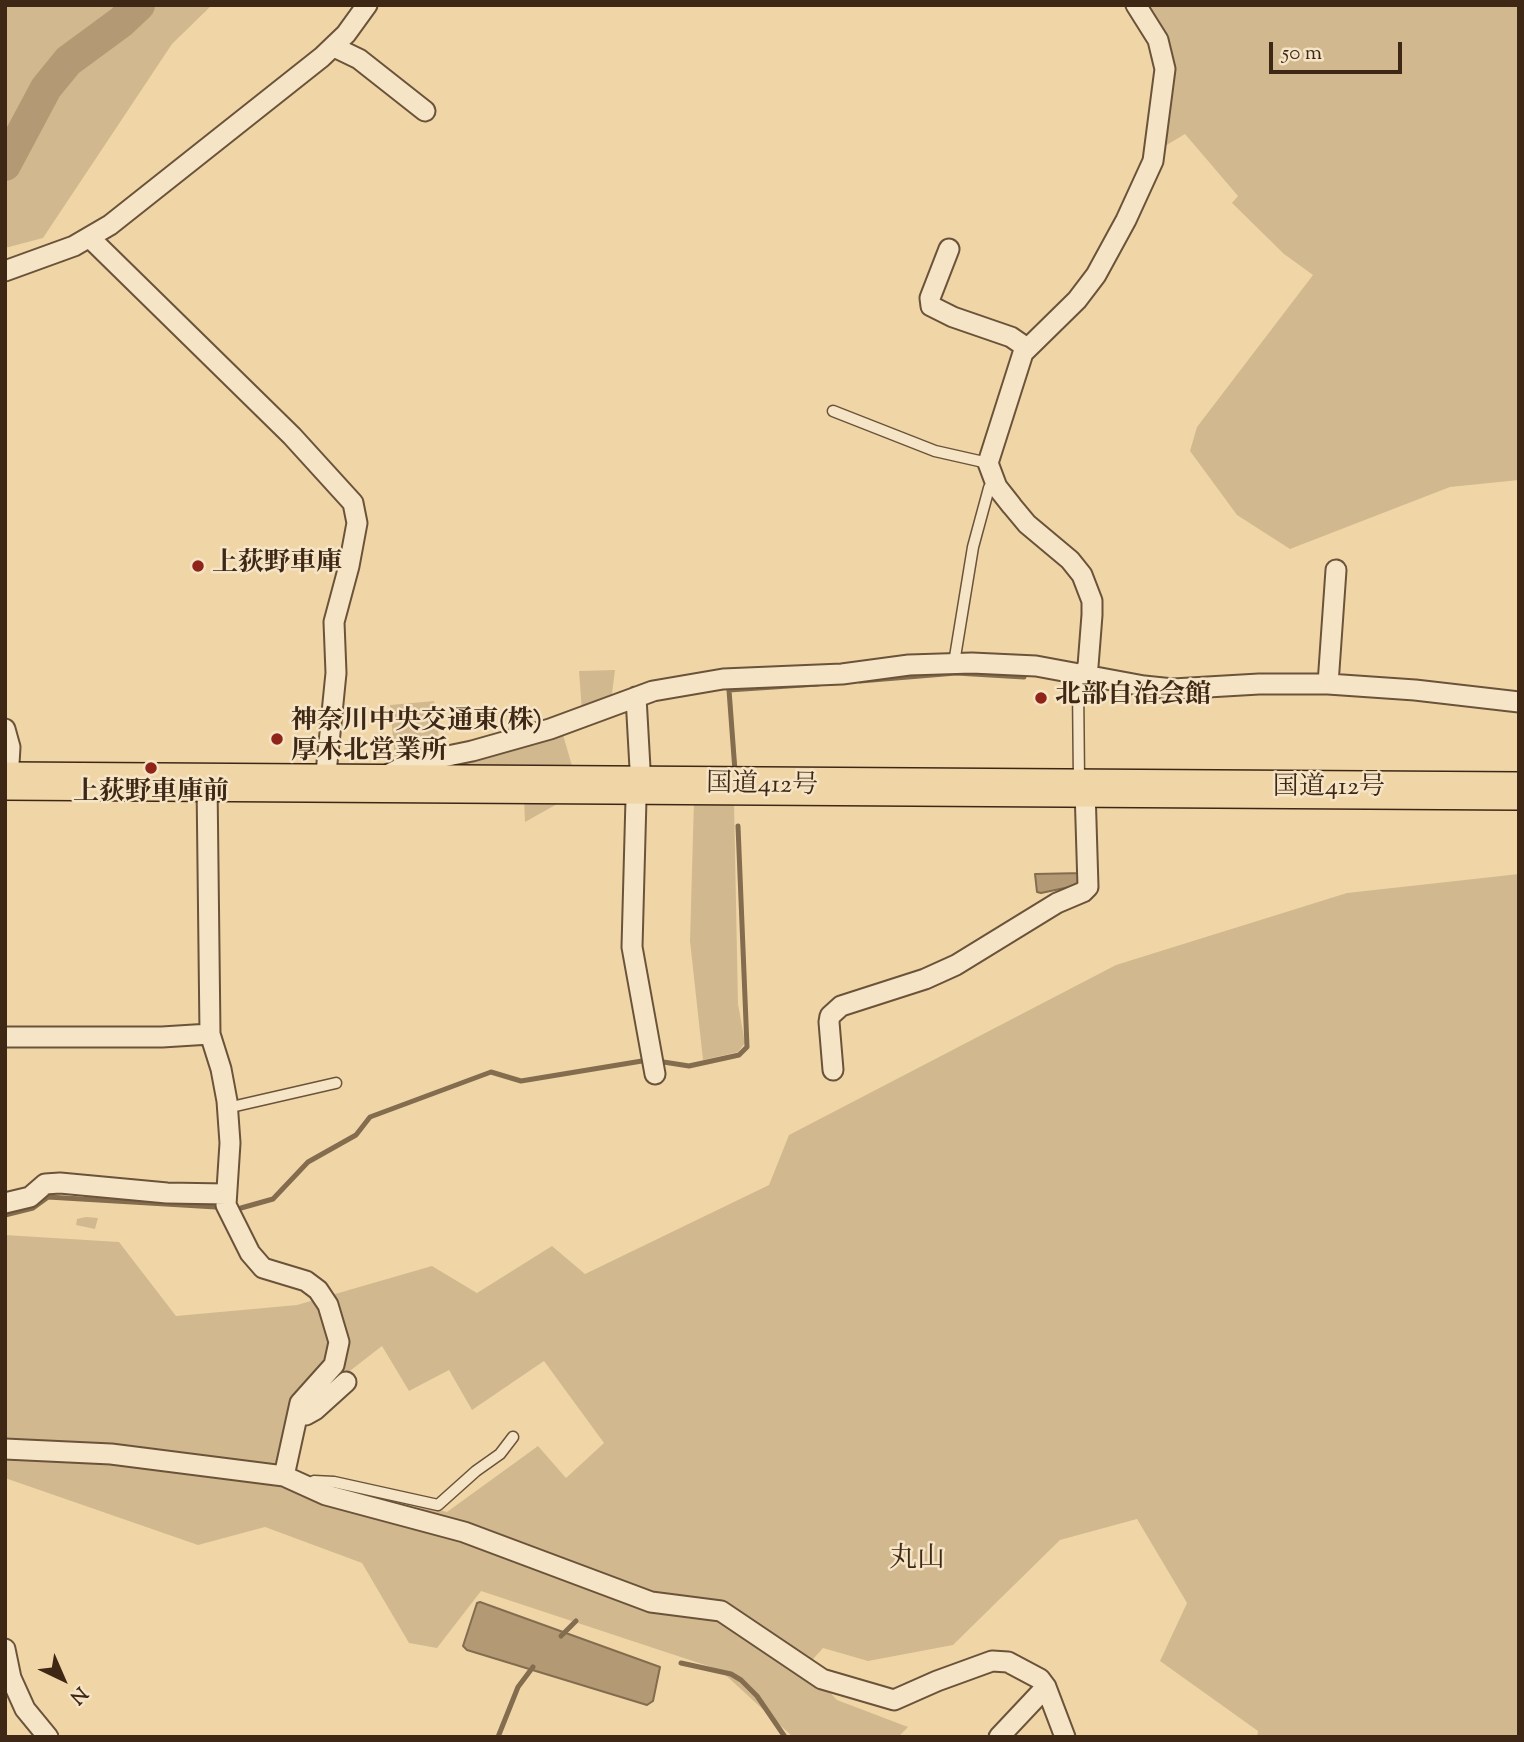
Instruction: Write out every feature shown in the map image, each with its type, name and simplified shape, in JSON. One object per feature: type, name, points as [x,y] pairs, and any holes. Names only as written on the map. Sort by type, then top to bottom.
[{"type":"highway","name":"国道412号","points":[[7,781],[1519,791]]},
{"type":"street","points":[[5,271],[90,238],[110,225],[334,47],[367,5]]},
{"type":"street","points":[[1083,674],[1088,666],[1092,601],[1082,575],[1059,549],[1027,524],[991,472],[1023,353],[1077,300],[1096,275],[1126,220],[1153,161],[1165,69],[1158,40],[1136,5]]},
{"type":"street","points":[[334,47],[359,59],[425,111]]},
{"type":"street","points":[[90,238],[292,436],[353,503],[356,523],[349,566],[334,622],[336,673],[325,783]]},
{"type":"street","points":[[949,249],[929,299],[932,306],[953,317],[1011,337],[1027,348]]},
{"type":"street","points":[[1328,684],[1336,570]]},
{"type":"street","points":[[370,783],[409,764],[511,741],[653,691],[723,680],[842,674],[909,665],[954,663],[1036,666],[1173,689],[1259,684],[1328,684],[1415,690],[1519,702]]},
{"type":"street","points":[[636,697],[641,786],[636,799],[632,947],[654,1066]]},
{"type":"street","points":[[5,729],[10,747],[7,781]]},
{"type":"street","points":[[207,782],[211,1034],[228,1108],[230,1143],[226,1205],[254,1259],[263,1268],[272,1273],[306,1281],[318,1290],[328,1305],[339,1342],[337,1359],[330,1370],[300,1403],[284,1476]]},
{"type":"street","points":[[833,1069],[829,1022],[841,1006],[925,979],[956,965],[1088,887],[1082,789]]},
{"type":"street","points":[[5,1037],[162,1037],[211,1034]]},
{"type":"street","points":[[5,1203],[30,1197],[45,1184],[60,1183],[167,1193],[226,1194]]},
{"type":"street","points":[[298,1414],[306,1415],[314,1410],[346,1382]]},
{"type":"street","points":[[5,1449],[111,1454],[284,1476],[326,1495],[464,1532],[650,1602],[721,1611],[822,1679],[894,1700],[992,1661],[1012,1663],[1040,1679],[1065,1737]]},
{"type":"street","points":[[5,1649],[11,1678],[25,1709],[48,1737]]},
{"type":"street","points":[[999,1737],[1045,1687]]},
{"type":"lane","points":[[833,411],[991,472],[973,547],[954,663]]},
{"type":"lane","points":[[1082,789],[1078,685],[1083,674]]},
{"type":"lane","points":[[228,1108],[336,1083]]},
{"type":"lane","points":[[306,1486],[314,1481],[334,1482],[438,1505],[476,1471],[500,1454],[513,1437]]},
{"type":"shaded area","points":[[5,5],[212,5],[172,44],[43,238],[5,248]]},
{"type":"shaded area","points":[[1145,5],[1519,5],[1519,480],[1450,487],[1290,549],[1237,515],[1190,451],[1197,427],[1313,275],[1284,254],[1232,203],[1238,196],[1185,134],[1165,146],[1174,72],[1172,55]]},
{"type":"shaded area","points":[[615,670],[611,702],[582,712],[579,671]]},
{"type":"shaded area","points":[[434,701],[441,753],[395,761],[390,705]]},
{"type":"shaded area","points":[[562,731],[574,773],[466,770],[466,757]]},
{"type":"shaded area","points":[[524,798],[566,799],[525,822]]},
{"type":"shaded area","points":[[694,800],[734,801],[738,1004],[745,1043],[738,1052],[703,1060],[690,941]]},
{"type":"shaded area","points":[[1084,873],[1079,885],[1037,892],[1035,874]]},
{"type":"shaded area","points":[[1519,874],[1519,1737],[1257,1737],[1258,1731],[1160,1661],[1187,1603],[1137,1519],[1060,1540],[953,1645],[868,1661],[823,1648],[806,1667],[837,1700],[908,1727],[898,1737],[793,1737],[720,1670],[481,1591],[437,1648],[409,1643],[362,1563],[265,1527],[198,1545],[5,1478],[5,1235],[119,1242],[176,1316],[297,1305],[432,1266],[477,1293],[552,1246],[585,1274],[769,1185],[789,1135],[1116,965],[1347,893]],"holes":[[[382,1346],[409,1391],[449,1370],[472,1410],[544,1361],[604,1443],[566,1478],[538,1446],[447,1512],[295,1472],[306,1405]]]},
{"type":"shaded area","points":[[98,1218],[95,1229],[76,1225],[77,1219]]},
{"type":"shaded area","points":[[477,1603],[660,1667],[653,1701],[647,1705],[467,1650],[463,1646]]},
{"type":"waterway","points":[[5,165],[46,88],[68,61],[121,22],[139,5]]},
{"type":"waterway","points":[[860,681],[956,673],[1024,677]]},
{"type":"waterway","points":[[735,771],[729,690],[818,684]]},
{"type":"waterway","points":[[657,1061],[689,1066],[739,1055],[747,1047],[738,826]]},
{"type":"waterway","points":[[241,1208],[273,1199],[308,1162],[356,1135],[370,1117],[491,1072],[521,1081],[648,1060]]},
{"type":"waterway","points":[[5,1215],[33,1208],[48,1197],[216,1207]]},
{"type":"waterway","points":[[561,1636],[576,1621]]},
{"type":"waterway","points":[[681,1663],[731,1674],[741,1680],[757,1696],[785,1737]]},
{"type":"waterway","points":[[498,1737],[518,1687],[533,1667]]},
{"type":"place","name":"上荻野車庫","points":[[198,566]]},
{"type":"place","name":"北部自治会館","points":[[1041,698]]},
{"type":"place","name":"神奈川中央交通東(株) 厚木北営業所","points":[[277,739]]},
{"type":"place","name":"上荻野車庫前","points":[[151,768]]},
{"type":"district","name":"丸山","points":[[917,1561]]}]
